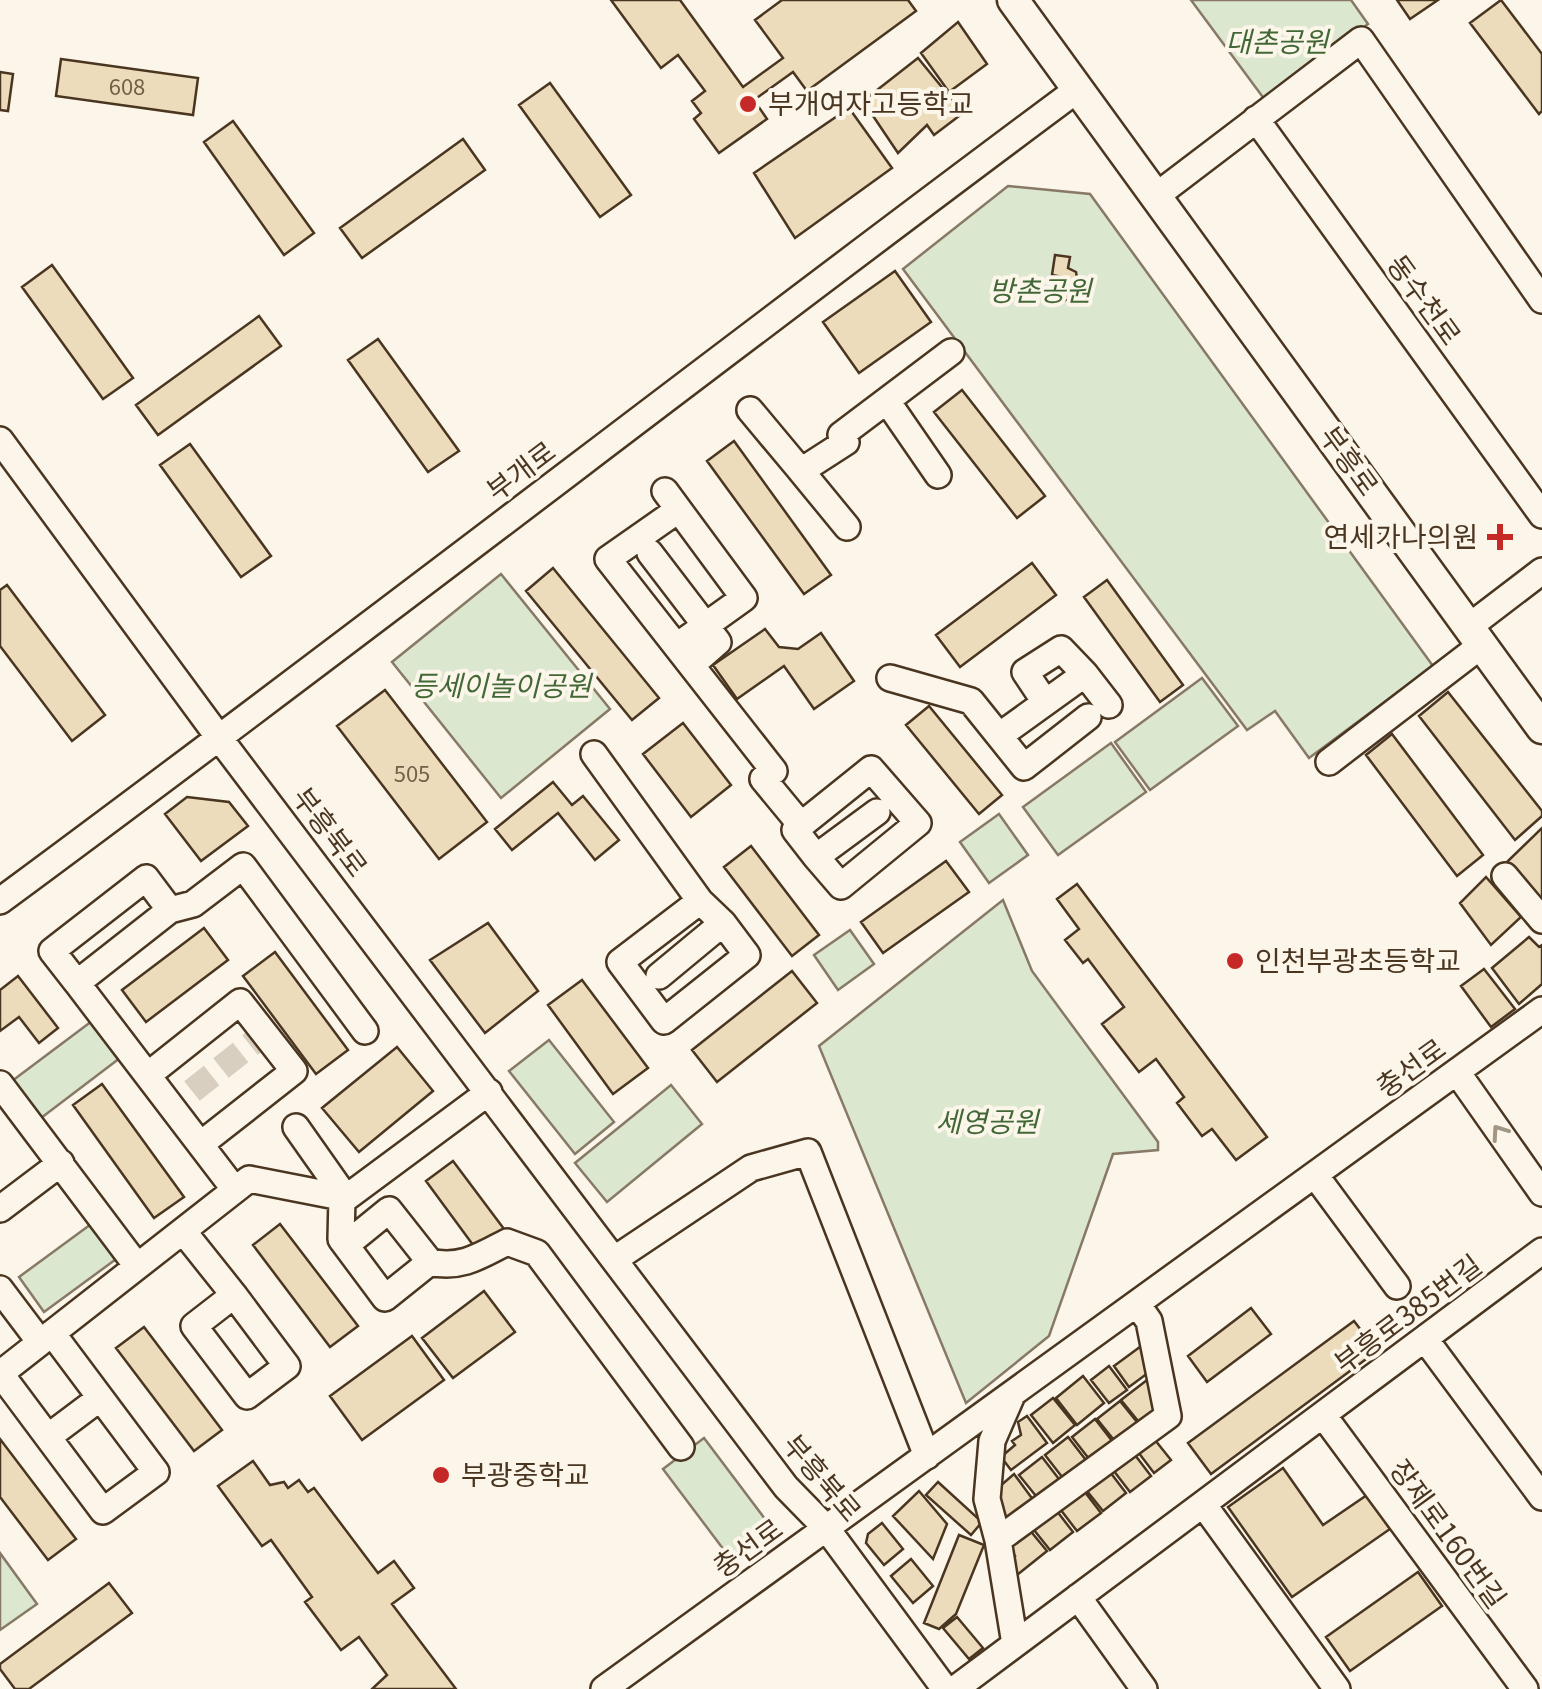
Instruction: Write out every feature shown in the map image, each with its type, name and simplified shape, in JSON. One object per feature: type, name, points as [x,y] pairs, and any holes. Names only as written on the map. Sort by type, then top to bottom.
[{"type":"main road","name":"부흥로","points":[[1013,0],[1542,728]]},
{"type":"street","points":[[1156,196],[1362,40],[1542,300]]},
{"type":"street","name":"부개로","points":[[0,900],[1078,89]]},
{"type":"street","name":"동수천로","points":[[1256,119],[1542,515]]},
{"type":"street","points":[[800,470],[951,352]]},
{"type":"street","points":[[887,401],[938,475]]},
{"type":"street","points":[[750,410],[847,526]]},
{"type":"street","name":"부흥북로","points":[[0,440],[786,1488],[827,1528],[945,1689]]},
{"type":"street","points":[[677,646],[744,598],[671,500],[608,559],[677,646],[801,826]]},
{"type":"street","points":[[650,553],[718,642],[701,658]]},
{"type":"street","points":[[1330,762],[1542,572]]},
{"type":"street","points":[[890,678],[970,701],[1024,767],[1099,711],[1085,674],[1061,650],[1025,672],[1045,702]]},
{"type":"street","points":[[999,736],[1085,674]]},
{"type":"street","points":[[594,754],[700,901],[747,955],[664,1021],[620,962],[700,901]]},
{"type":"street","points":[[871,769],[918,822],[841,886],[816,856],[795,830],[871,769]]},
{"type":"street","points":[[816,856],[878,812]]},
{"type":"street","points":[[77,983],[170,910],[192,904],[242,866],[365,1030]]},
{"type":"street","points":[[1505,876],[1542,920]]},
{"type":"street","points":[[170,910],[146,878],[52,952],[235,1190]]},
{"type":"street","points":[[659,976],[723,924]]},
{"type":"street","points":[[148,1075],[240,1002],[294,1071],[201,1144]]},
{"type":"street","name":"충선로","points":[[604,1689],[1542,1010]]},
{"type":"street","points":[[1457,1072],[1542,1192]]},
{"type":"street","points":[[0,1084],[60,1163],[80,1201],[137,1266]]},
{"type":"street","points":[[0,1288],[46,1337],[100,1398],[156,1472],[103,1511],[0,1373],[46,1337],[137,1266],[184,1230],[249,1179],[344,1198],[490,1092]]},
{"type":"street","points":[[296,1127],[344,1198],[341,1239],[386,1298],[430,1262]]},
{"type":"street","points":[[615,1260],[751,1168],[808,1152],[927,1456]]},
{"type":"street","points":[[0,1209],[60,1163]]},
{"type":"street","points":[[1315,1175],[1397,1286]]},
{"type":"street","points":[[346,1245],[389,1210],[430,1262],[450,1267],[507,1242],[537,1252],[680,1447]]},
{"type":"street","points":[[184,1230],[234,1296]]},
{"type":"street","name":"부흥로385번길","points":[[955,1689],[1425,1338],[1537,1264]]},
{"type":"street","points":[[998,1540],[1168,1416],[1148,1321],[1138,1304]]},
{"type":"street","points":[[1425,1338],[1542,1497]]},
{"type":"street","points":[[1012,1395],[992,1440],[987,1500],[998,1540],[1015,1644]]},
{"type":"street","points":[[48,1438],[100,1398]]},
{"type":"street","name":"장제로160번길","points":[[1323,1414],[1525,1689]]},
{"type":"street","points":[[1203,1504],[1337,1689]]},
{"type":"street","points":[[1078,1597],[1144,1689]]},
{"type":"green space","name":"대촌공원","points":[[1191,0],[1351,0],[1368,24],[1265,100]]},
{"type":"green space","name":"방촌공원","points":[[1008,186],[1090,194],[1433,666],[1309,758],[1275,711],[1247,730],[903,269]]},
{"type":"green space","name":"등세이놀이공원","points":[[501,574],[610,709],[501,798],[392,662]]},
{"type":"green space","points":[[1202,678],[1238,726],[1150,790],[1115,742]]},
{"type":"green space","points":[[1111,743],[1146,792],[1058,855],[1023,807]]},
{"type":"green space","points":[[999,814],[1028,855],[989,883],[960,842]]},
{"type":"green space","name":"세영공원","points":[[1003,900],[1032,971],[1158,1142],[1158,1150],[1113,1154],[1049,1336],[966,1403],[819,1046]]},
{"type":"green space","points":[[850,930],[874,964],[838,990],[814,955]]},
{"type":"green space","points":[[92,1021],[120,1058],[41,1118],[12,1081]]},
{"type":"green space","points":[[549,1040],[614,1122],[575,1154],[509,1071]]},
{"type":"green space","points":[[671,1085],[702,1124],[607,1202],[575,1163]]},
{"type":"green space","points":[[98,1219],[123,1254],[44,1312],[19,1277]]},
{"type":"green space","points":[[704,1438],[771,1527],[730,1558],[663,1469]]},
{"type":"green space","points":[[0,1553],[37,1604],[0,1630]]},
{"type":"building","points":[[611,0],[680,0],[743,87],[783,58],[755,20],[782,0],[908,0],[916,11],[807,91],[793,72],[754,100],[767,119],[719,153],[694,119],[701,113],[692,101],[705,91],[678,55],[661,68]]},
{"type":"building","points":[[1397,0],[1438,0],[1410,19]]},
{"type":"building","points":[[1501,0],[1542,54],[1539,114],[1470,23]]},
{"type":"building","points":[[958,22],[987,64],[949,92],[921,53]]},
{"type":"building","points":[[918,58],[963,113],[934,135],[927,125],[898,153],[863,101]]},
{"type":"building","points":[[61,59],[198,78],[193,115],[56,96]]},
{"type":"building","points":[[0,72],[13,74],[8,111],[0,110]]},
{"type":"building","points":[[550,83],[631,195],[600,217],[519,105]]},
{"type":"building","points":[[849,108],[892,168],[795,238],[754,173]]},
{"type":"building","points":[[233,121],[314,233],[284,255],[204,142]]},
{"type":"building","points":[[463,139],[485,170],[362,258],[340,228]]},
{"type":"building","points":[[1055,255],[1070,257],[1068,268],[1076,272],[1077,278],[1088,280],[1086,297],[1064,300],[1068,278],[1052,275]]},
{"type":"building","points":[[52,265],[133,378],[103,399],[22,287]]},
{"type":"building","points":[[895,271],[931,322],[859,373],[823,322]]},
{"type":"building","points":[[259,316],[281,346],[158,435],[136,405]]},
{"type":"building","points":[[378,339],[459,451],[428,472],[348,360]]},
{"type":"building","points":[[962,390],[1045,496],[1017,518],[934,412]]},
{"type":"building","points":[[734,441],[831,575],[804,594],[707,461]]},
{"type":"building","points":[[190,444],[271,556],[241,577],[160,465]]},
{"type":"building","points":[[1032,563],[1056,595],[960,667],[936,635]]},
{"type":"building","points":[[553,568],[659,698],[632,720],[526,591]]},
{"type":"building","points":[[1107,580],[1183,685],[1160,702],[1084,597]]},
{"type":"building","points":[[7,585],[105,715],[72,741],[0,646],[0,590]]},
{"type":"building","points":[[765,629],[779,647],[798,649],[821,633],[854,681],[814,709],[784,666],[737,699],[713,665]]},
{"type":"building","points":[[385,690],[487,822],[439,859],[337,726]]},
{"type":"building","points":[[1448,692],[1542,811],[1542,816],[1515,840],[1419,716]]},
{"type":"building","points":[[929,706],[1002,795],[979,814],[906,725]]},
{"type":"building","points":[[683,723],[731,785],[691,817],[643,754]]},
{"type":"building","points":[[1392,734],[1483,855],[1457,876],[1366,755]]},
{"type":"building","points":[[553,782],[572,805],[583,796],[619,840],[595,860],[558,813],[512,850],[495,829]]},
{"type":"building","points":[[187,797],[229,802],[248,826],[201,861],[165,814]]},
{"type":"building","points":[[1542,828],[1542,907],[1540,908],[1508,861]]},
{"type":"building","points":[[751,846],[819,935],[792,956],[724,867]]},
{"type":"building","points":[[946,861],[969,892],[883,953],[861,922]]},
{"type":"building","points":[[1486,877],[1521,917],[1491,945],[1460,903]]},
{"type":"building","points":[[1077,884],[1267,1137],[1236,1160],[1212,1129],[1202,1136],[1177,1103],[1184,1097],[1156,1059],[1139,1072],[1102,1024],[1124,1007],[1088,959],[1083,963],[1065,940],[1079,929],[1057,899]]},
{"type":"building","points":[[488,923],[538,991],[485,1033],[430,960]]},
{"type":"building","points":[[204,928],[228,960],[146,1022],[122,990]]},
{"type":"building","points":[[1529,937],[1539,947],[1542,945],[1542,984],[1519,1004],[1492,968]]},
{"type":"building","points":[[275,952],[348,1050],[316,1074],[243,976]]},
{"type":"building","points":[[1484,969],[1515,1009],[1491,1027],[1461,986]]},
{"type":"building","points":[[792,971],[817,1003],[717,1082],[692,1050]]},
{"type":"building","points":[[18,976],[58,1028],[39,1043],[19,1017],[0,1031],[0,990]]},
{"type":"building","points":[[582,980],[648,1068],[613,1094],[548,1005]]},
{"type":"building","points":[[397,1047],[433,1091],[359,1152],[322,1108]]},
{"type":"building","points":[[102,1084],[184,1197],[154,1218],[73,1105]]},
{"type":"building","points":[[453,1161],[504,1229],[476,1249],[426,1181]]},
{"type":"building","points":[[280,1224],[358,1326],[330,1347],[253,1245]]},
{"type":"building","points":[[484,1291],[515,1332],[453,1378],[422,1338]]},
{"type":"building","points":[[1251,1308],[1271,1334],[1207,1382],[1188,1356]]},
{"type":"building","points":[[1354,1321],[1377,1351],[1211,1474],[1188,1443]]},
{"type":"building","points":[[144,1327],[222,1430],[194,1451],[116,1348]]},
{"type":"building","points":[[412,1336],[444,1380],[362,1440],[330,1396]]},
{"type":"building","points":[[1148,1341],[1152,1370],[1129,1387],[1114,1366]]},
{"type":"building","points":[[1109,1366],[1127,1390],[1109,1403],[1091,1380]]},
{"type":"building","points":[[1083,1376],[1104,1403],[1077,1425],[1056,1398]]},
{"type":"building","points":[[1151,1377],[1165,1409],[1143,1427],[1121,1400]]},
{"type":"building","points":[[1053,1398],[1075,1425],[1053,1443],[1031,1415]]},
{"type":"building","points":[[1120,1401],[1141,1427],[1118,1445],[1097,1419]]},
{"type":"building","points":[[1027,1416],[1047,1443],[1011,1470],[1001,1457],[1015,1445],[1012,1441],[1021,1435],[1018,1422]]},
{"type":"building","points":[[1095,1419],[1116,1446],[1093,1464],[1072,1437]]},
{"type":"building","points":[[1151,1435],[1171,1460],[1154,1473],[1135,1448]]},
{"type":"building","points":[[1068,1437],[1089,1464],[1066,1482],[1045,1455]]},
{"type":"building","points":[[0,1439],[76,1539],[48,1560],[0,1497]]},
{"type":"building","points":[[1135,1455],[1151,1476],[1130,1492],[1110,1466]]},
{"type":"building","points":[[1042,1457],[1062,1483],[1040,1501],[1019,1475]]},
{"type":"building","points":[[253,1461],[270,1485],[284,1482],[288,1488],[299,1480],[308,1492],[314,1488],[378,1573],[394,1561],[414,1588],[392,1604],[456,1689],[372,1689],[387,1675],[359,1637],[341,1650],[305,1602],[312,1597],[271,1540],[262,1546],[218,1486]]},
{"type":"building","points":[[1283,1468],[1323,1525],[1367,1495],[1390,1529],[1292,1597],[1228,1507]]},
{"type":"building","points":[[1110,1472],[1126,1493],[1103,1511],[1083,1486]]},
{"type":"building","points":[[1014,1474],[1034,1501],[1005,1525],[995,1505],[999,1487]]},
{"type":"building","points":[[938,1482],[982,1522],[971,1535],[926,1495]]},
{"type":"building","points":[[1081,1487],[1101,1513],[1077,1531],[1057,1505]]},
{"type":"building","points":[[919,1491],[947,1524],[933,1559],[893,1516]]},
{"type":"building","points":[[1053,1506],[1073,1532],[1050,1550],[1030,1525]]},
{"type":"building","points":[[882,1523],[903,1549],[884,1565],[866,1543],[868,1534]]},
{"type":"building","points":[[1028,1528],[1047,1551],[1017,1575],[1007,1563],[1015,1556],[1006,1545]]},
{"type":"building","points":[[959,1535],[984,1545],[956,1614],[939,1629],[924,1623]]},
{"type":"building","points":[[911,1559],[933,1586],[913,1603],[891,1576]]},
{"type":"building","points":[[1418,1572],[1442,1606],[1350,1671],[1326,1637]]},
{"type":"building","points":[[109,1583],[132,1613],[29,1689],[15,1689],[0,1664]]},
{"type":"building","points":[[957,1617],[983,1648],[969,1659],[943,1628]]},
{"type":"tunnel","points":[[192,1091],[264,1034]]},
{"type":"place","name":"부개여자고등학교","points":[[748,104]]},
{"type":"place","name":"연세가나의원","points":[[1500,537]]},
{"type":"place","name":"인천부광초등학교","points":[[1235,961]]},
{"type":"place","name":"부광중학교","points":[[441,1475]]}]
